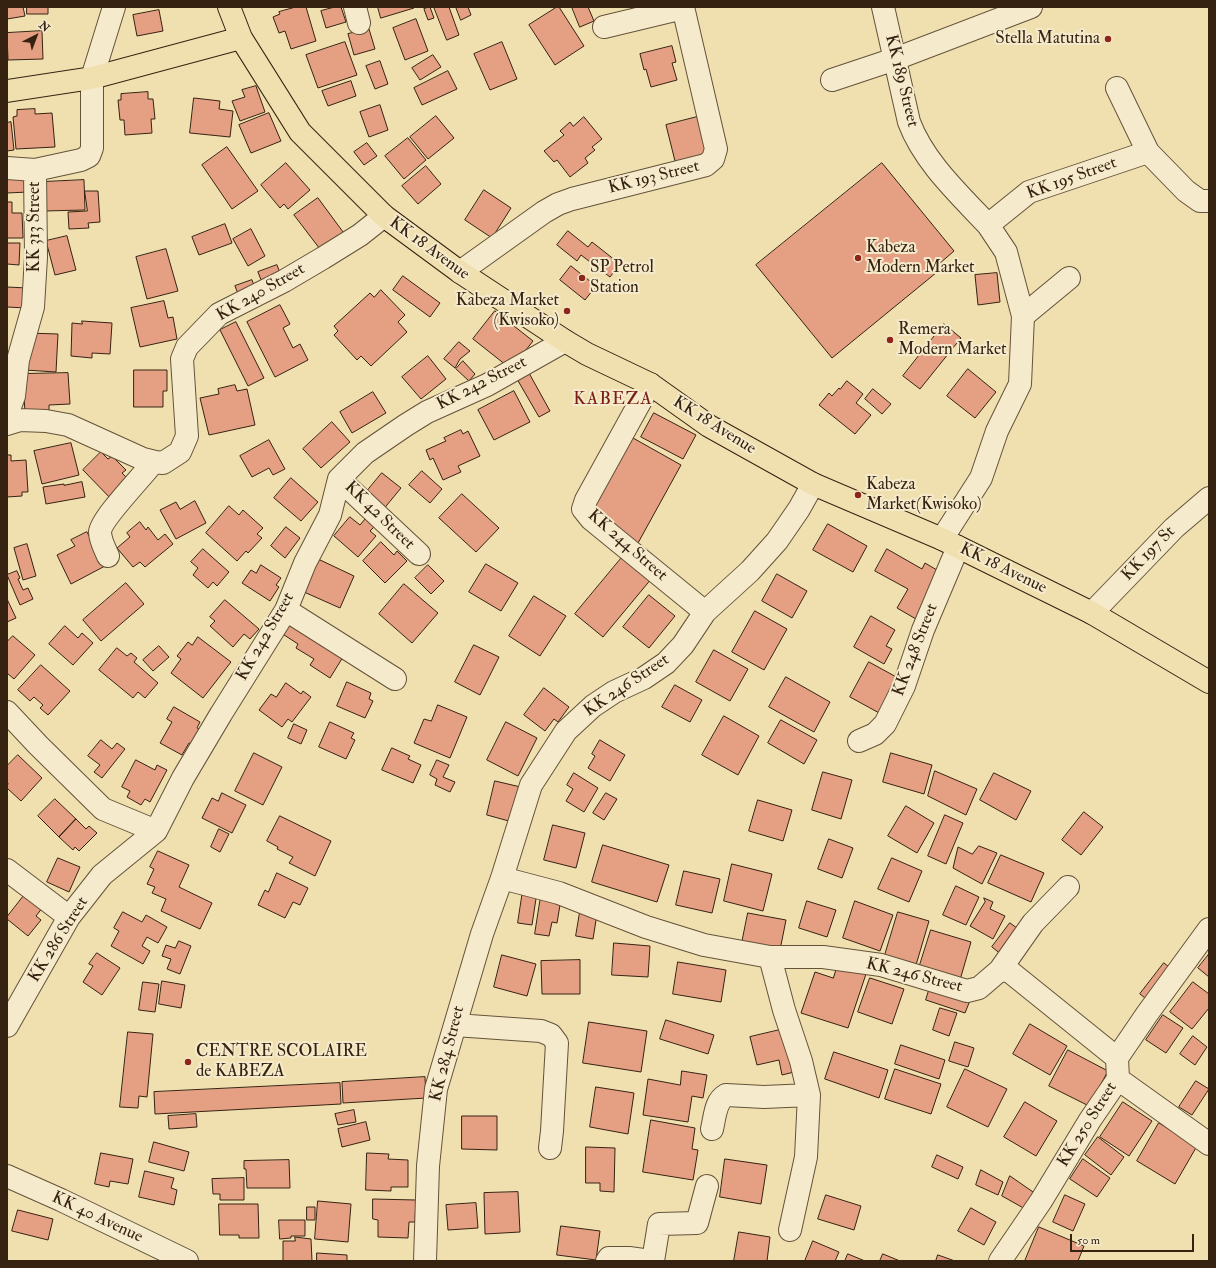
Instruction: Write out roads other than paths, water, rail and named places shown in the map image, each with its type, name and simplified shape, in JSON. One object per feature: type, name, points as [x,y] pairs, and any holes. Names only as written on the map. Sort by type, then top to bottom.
[{"type":"main road","name":"KK 18 Avenue","points":[[229,7],[241,38],[300,132],[384,216],[460,272],[565,342],[650,384],[709,426],[812,484],[950,543],[1092,613],[1209,682]]},
{"type":"main road","points":[[7,91],[92,78],[241,38]]},
{"type":"street","points":[[92,78],[114,7]]},
{"type":"street","name":"KK 193 Street","points":[[460,272],[544,212],[558,204],[572,199],[706,165],[713,159],[716,149],[683,7],[604,27]]},
{"type":"street","name":"KK 189 Street","points":[[883,7],[909,122],[914,136],[945,178],[988,226]]},
{"type":"street","points":[[832,80],[895,59],[1030,7]]},
{"type":"street","name":"KK 313 Street","points":[[7,415],[14,396],[18,360],[33,307],[36,257],[35,170],[81,160],[89,156],[92,148],[92,78]]},
{"type":"street","points":[[1118,88],[1148,152],[1186,191],[1200,201],[1209,201]]},
{"type":"street","name":"KK 195 Street","points":[[988,226],[1028,192],[1148,152]]},
{"type":"street","points":[[7,168],[35,170]]},
{"type":"street","name":"KK 240 Street","points":[[155,462],[163,463],[180,452],[187,436],[182,359],[188,347],[219,314],[284,281],[323,258],[360,235],[384,216]]},
{"type":"street","points":[[950,543],[981,478],[997,431],[1020,384],[1023,316],[1006,252],[988,226]]},
{"type":"street","points":[[1023,316],[1069,278]]},
{"type":"street","name":"KK 242 Street","points":[[156,831],[186,772],[286,610],[305,563],[330,515],[339,478],[365,453],[406,424],[427,412],[487,385],[565,342]]},
{"type":"street","name":"KK 244 Street","points":[[650,384],[583,508],[592,520],[705,612]]},
{"type":"street","points":[[7,424],[20,420],[46,421],[68,425],[155,462],[110,512],[103,524],[100,531],[101,538],[108,556]]},
{"type":"street","name":"KK 42 Street","points":[[339,478],[419,554]]},
{"type":"street","name":"KK 246 Street","points":[[812,484],[799,509],[777,541],[750,571],[705,612],[683,644],[666,662],[644,678],[614,692],[593,706],[566,731],[531,785],[502,878],[559,893],[646,927],[704,945],[770,957],[823,957],[881,965],[967,990],[978,988],[1000,970],[1033,923],[1068,887]]},
{"type":"street","name":"KK 197 St","points":[[1092,613],[1174,528],[1209,498]]},
{"type":"street","name":"KK 248 Street","points":[[859,741],[875,734],[885,724],[904,686],[950,543]]},
{"type":"street","points":[[286,610],[395,679]]},
{"type":"street","points":[[7,712],[103,809],[156,831]]},
{"type":"street","name":"KK 286 Street","points":[[7,1026],[69,916],[102,875],[156,831]]},
{"type":"street","points":[[7,870],[69,916]]},
{"type":"street","name":"KK 284 Street","points":[[425,1261],[428,1166],[436,1089],[482,934],[502,878]]},
{"type":"street","name":"KK 250 Street","points":[[1000,1261],[1041,1201],[1090,1120],[1147,1014],[1209,929]]},
{"type":"street","points":[[770,957],[784,1010],[801,1061],[809,1095],[806,1158],[790,1230]]},
{"type":"street","points":[[1000,970],[1009,971],[1118,1068],[1209,1144]]},
{"type":"street","points":[[455,1025],[541,1031],[551,1035],[557,1044],[550,1148]]},
{"type":"street","points":[[712,1129],[718,1103],[721,1098],[726,1095],[764,1097],[809,1095]]},
{"type":"street","name":"KK 40 Avenue","points":[[7,1176],[187,1261]]},
{"type":"street","points":[[653,1261],[659,1224],[697,1224],[707,1186]]},
{"type":"street","points":[[606,1261],[609,1258],[629,1258],[650,1261]]},
{"type":"place","name":"Stella Matutina","points":[[1108,39]]},
{"type":"place","name":"Kabeza Modern Market","points":[[858,258]]},
{"type":"place","name":"SP Petrol Station","points":[[582,278]]},
{"type":"place","name":"Kabeza Market (Kwisoko)","points":[[567,311]]},
{"type":"place","name":"Remera Modern Market","points":[[890,340]]},
{"type":"place","name":"Kabeza Market(Kwisoko)","points":[[858,495]]},
{"type":"place","name":"CENTRE SCOLAIRE de KABEZA","points":[[188,1062]]},
{"type":"district","name":"KABEZA","points":[[613,400]]}]
